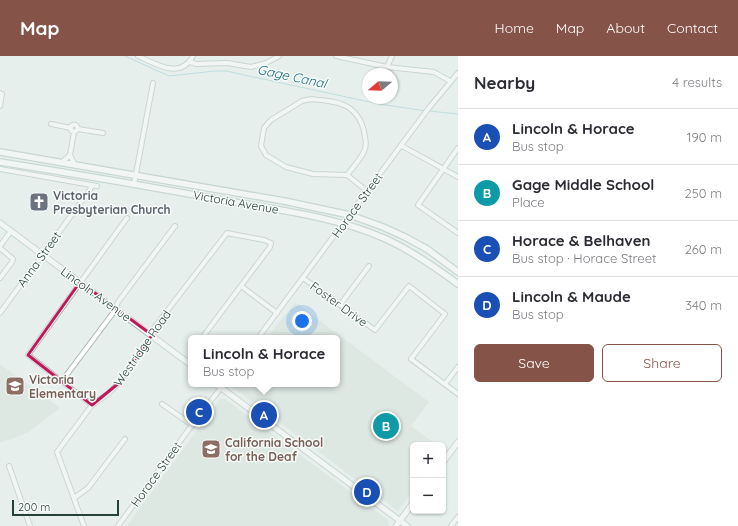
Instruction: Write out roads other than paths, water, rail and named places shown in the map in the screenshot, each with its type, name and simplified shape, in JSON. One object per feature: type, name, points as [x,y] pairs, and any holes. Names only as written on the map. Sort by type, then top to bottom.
[{"type":"main road","name":"Victoria Avenue","points":[[0,152],[284,201],[350,215],[405,237],[427,249],[458,272]]},
{"type":"main road","name":"Victoria Avenue","points":[[0,162],[287,211],[343,224],[368,232],[412,252],[458,284]]},
{"type":"street","points":[[138,56],[166,69],[178,68],[190,62],[193,56]]},
{"type":"street","points":[[190,62],[196,64],[227,63],[251,66],[266,63],[279,56]]},
{"type":"street","points":[[336,56],[386,67],[434,72],[450,82]]},
{"type":"street","points":[[386,67],[392,56]]},
{"type":"street","name":"Horace Street","points":[[260,335],[427,111],[458,73]]},
{"type":"street","points":[[134,184],[152,83]]},
{"type":"street","points":[[0,106],[1,94]]},
{"type":"street","points":[[347,174],[364,151],[366,142],[361,122],[355,112],[343,104],[328,100],[302,100],[271,120],[264,128],[262,146],[266,155],[286,168],[313,174],[347,174],[367,191]]},
{"type":"street","points":[[51,124],[102,133]]},
{"type":"street","points":[[74,129],[70,155],[75,165]]},
{"type":"street","points":[[402,146],[458,177]]},
{"type":"street","points":[[458,148],[418,205],[458,233]]},
{"type":"street","points":[[61,163],[70,155]]},
{"type":"street","name":"Anna Street","points":[[0,169],[94,186],[0,313]]},
{"type":"street","points":[[92,405],[28,355],[127,218]]},
{"type":"street","name":"Lincoln Avenue","points":[[0,223],[188,362]]},
{"type":"street","points":[[62,381],[118,302],[175,226]]},
{"type":"street","points":[[0,278],[13,259],[0,247],[11,231]]},
{"type":"street","name":"Westridge Road","points":[[84,526],[57,452],[92,405],[108,394],[119,383],[150,340],[154,328],[227,233],[264,240],[271,243],[270,247],[240,286]]},
{"type":"street","points":[[340,305],[369,266]]},
{"type":"street","name":"Foster Drive","points":[[303,278],[375,330],[408,286],[445,314],[411,359],[458,394]]},
{"type":"street","points":[[204,335],[240,286],[277,313]]},
{"type":"street","points":[[445,384],[458,367]]},
{"type":"street","name":"Horace Street","points":[[118,526],[220,387]]},
{"type":"street","points":[[224,387],[407,526]]},
{"type":"street","points":[[162,404],[192,425]]},
{"type":"street","points":[[74,498],[88,488],[125,439]]},
{"type":"street","points":[[446,458],[458,442]]},
{"type":"street","points":[[9,466],[30,526]]},
{"type":"street","points":[[396,526],[410,507]]},
{"type":"street","points":[[451,526],[458,517]]},
{"type":"waterway","name":"Gage Canal","points":[[125,56],[169,76],[226,71],[379,104],[426,111]]},
{"type":"waterway","name":"Gage Canal","points":[[429,111],[458,114]]},
{"type":"place","name":"Victoria Presbyterian Church","points":[[39,202]]},
{"type":"place","name":"Victoria Elementary","points":[[15,386]]},
{"type":"place","name":"Horace & Belhaven","points":[[199,412]]},
{"type":"place","name":"Lincoln & Horace","points":[[264,415]]},
{"type":"place","name":"Gage Middle School","points":[[386,426]]},
{"type":"place","name":"California School for the Deaf","points":[[211,449]]},
{"type":"place","name":"Lincoln & Maude","points":[[367,492]]}]
